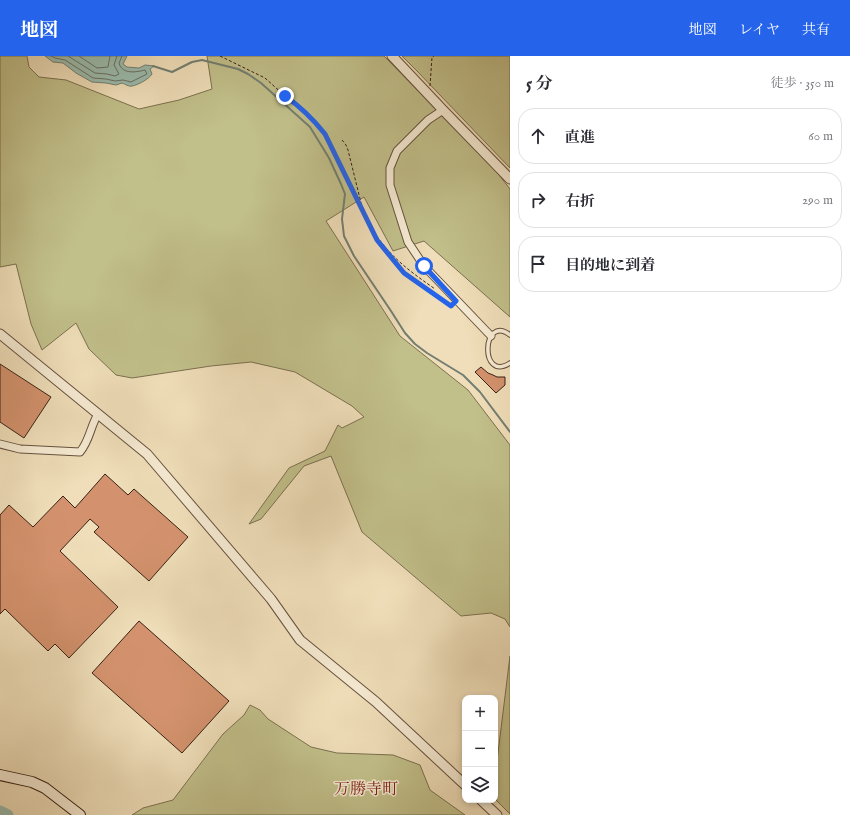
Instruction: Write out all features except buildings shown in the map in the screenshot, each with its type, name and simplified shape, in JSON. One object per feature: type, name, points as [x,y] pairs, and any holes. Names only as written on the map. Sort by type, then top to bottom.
[{"type":"main road","points":[[0,775],[32,782],[45,788],[78,814]]},
{"type":"street","points":[[392,56],[510,179]]},
{"type":"street","points":[[443,110],[428,120],[397,151],[390,168],[390,185],[408,242],[424,266],[491,336]]},
{"type":"street","points":[[0,334],[147,454],[271,599],[300,640],[376,702],[462,782]]},
{"type":"street","points":[[0,444],[20,449],[80,452],[86,445],[94,420],[98,414]]},
{"type":"street","points":[[484,803],[497,815]]},
{"type":"lane","points":[[510,335],[503,331],[491,336],[487,351],[490,360],[494,363],[502,366],[510,363]]},
{"type":"path","points":[[220,56],[265,78],[314,120],[325,134],[377,240],[404,273],[449,306],[456,301]]},
{"type":"path","points":[[430,96],[432,57],[434,56]]},
{"type":"path","points":[[342,140],[346,144],[348,150],[365,216],[376,236],[393,256],[435,289]]},
{"type":"shaded area","points":[[0,56],[27,56],[29,67],[39,77],[66,80],[139,109],[179,100],[212,89],[207,56],[384,56],[492,166],[510,189],[510,317],[424,241],[393,251],[364,197],[326,221],[400,336],[468,390],[510,445],[510,627],[505,619],[491,613],[461,616],[362,532],[331,456],[304,466],[261,519],[249,524],[289,468],[325,451],[338,425],[342,428],[364,417],[352,406],[295,372],[251,362],[211,366],[132,378],[116,375],[89,349],[76,323],[42,350],[31,324],[16,264],[0,267]]},
{"type":"shaded area","points":[[402,56],[510,56],[510,168],[416,70]]},
{"type":"shaded area","points":[[510,656],[510,814],[498,802],[498,753]]},
{"type":"shaded area","points":[[250,705],[260,710],[268,719],[311,747],[337,753],[393,755],[420,765],[430,790],[465,815],[132,815],[143,808],[173,800],[223,734],[244,715]]},
{"type":"water","points":[[45,56],[127,56],[123,64],[127,67],[139,68],[145,65],[154,66],[150,69],[152,74],[151,76],[140,83],[131,86],[122,83],[116,85],[92,82],[76,73],[63,63],[53,62]]},
{"type":"waterway","points":[[153,66],[172,72],[192,62],[202,60],[238,69],[261,83],[310,127],[329,158],[345,194],[342,219],[344,236],[354,256],[405,333],[415,344],[427,353],[463,375],[480,392],[510,432]]},
{"type":"waterway","points":[[0,811],[8,815]]},
{"type":"district","name":"万勝寺町","points":[[366,788]]},
{"type":"route","points":[[285,96],[314,120],[325,134],[377,240],[404,273],[451,306],[456,301],[424,266]]}]
